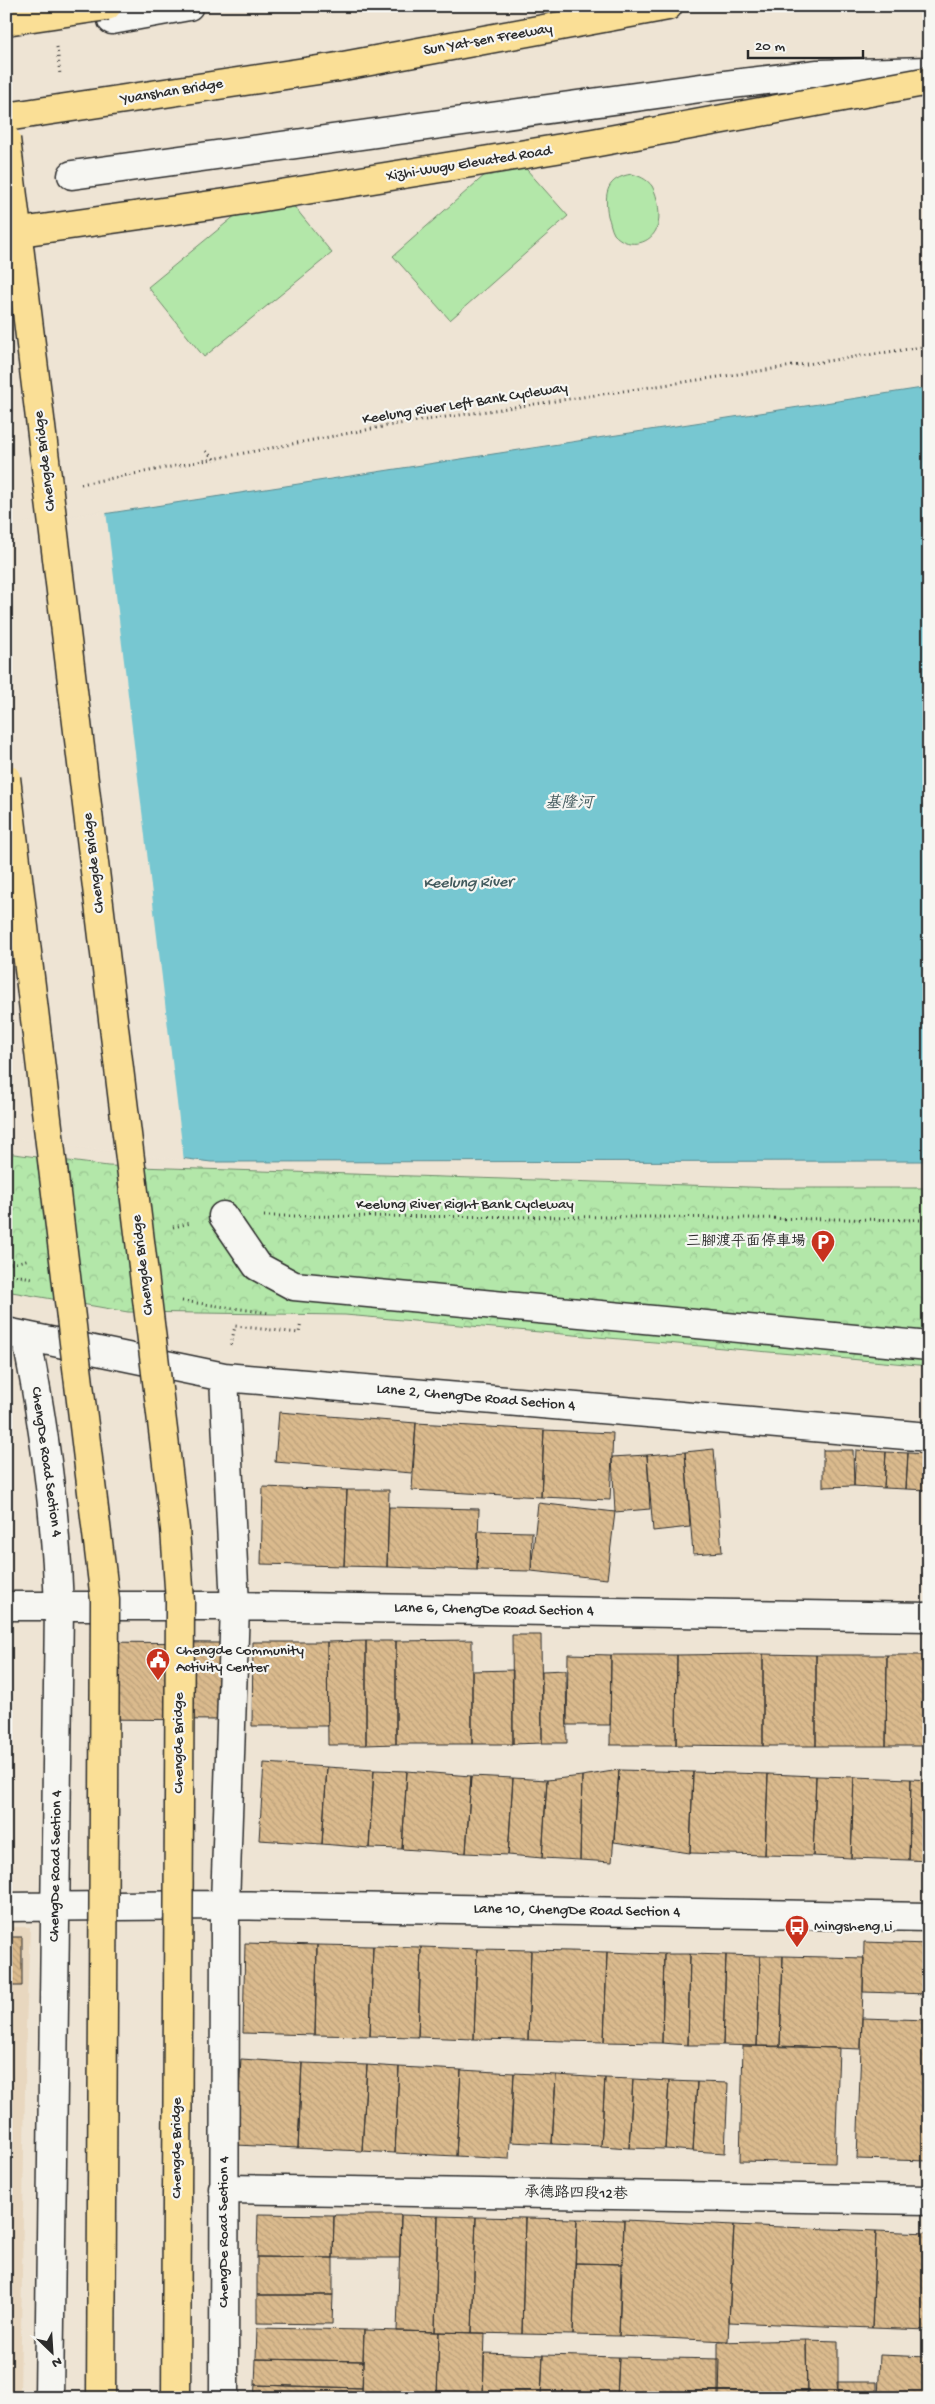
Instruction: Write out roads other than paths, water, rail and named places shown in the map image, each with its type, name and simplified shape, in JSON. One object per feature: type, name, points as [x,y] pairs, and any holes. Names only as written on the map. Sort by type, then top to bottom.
[{"type":"main road","name":"Sun Yat-sen Freeway","points":[[338,67],[668,6]]},
{"type":"main road","points":[[6,21],[109,13]]},
{"type":"main road","name":"Yuanshan Bridge","points":[[6,117],[338,67]]},
{"type":"main road","name":"Xizhi-Wugu Elevated Road","points":[[6,234],[226,203],[583,145],[929,81]]},
{"type":"main road","name":"Chengde Bridge","points":[[6,139],[175,1529],[180,1602],[176,2398]]},
{"type":"main road","points":[[6,778],[105,1600],[101,2398]]},
{"type":"street","points":[[109,13],[189,6]]},
{"type":"street","points":[[72,175],[715,86],[818,74],[929,71]]},
{"type":"street","points":[[222,1216],[257,1266],[294,1286],[929,1346]]},
{"type":"street","name":"Lane 2, ChengDe Road Section 4","points":[[16,1334],[224,1377],[929,1437]]},
{"type":"street","name":"ChengDe Road Section 4","points":[[16,1334],[36,1388],[56,1532],[59,1606],[49,2398]]},
{"type":"street","name":"ChengDe Road Section 4","points":[[224,1377],[234,1606],[224,1905],[224,2398]]},
{"type":"street","name":"Lane 6, ChengDe Road Section 4","points":[[6,1606],[234,1606],[929,1618]]},
{"type":"street","name":"Lane 10, ChengDe Road Section 4","points":[[6,1907],[224,1905],[929,1917]]},
{"type":"street","name":"承德路四段12巷","points":[[223,2189],[929,2200]]},
{"type":"water","name":"基隆河","points":[[929,387],[929,1161],[211,1162],[6,1136],[6,529]]},
{"type":"place","name":"三腳渡平面停車場","points":[[823,1263]]},
{"type":"place","name":"Chengde Community Activity Center","points":[[158,1681]]},
{"type":"place","name":"Mingsheng Li","points":[[797,1948]]},
{"type":"water label","name":"Keelung River","points":[[468,884]]}]
